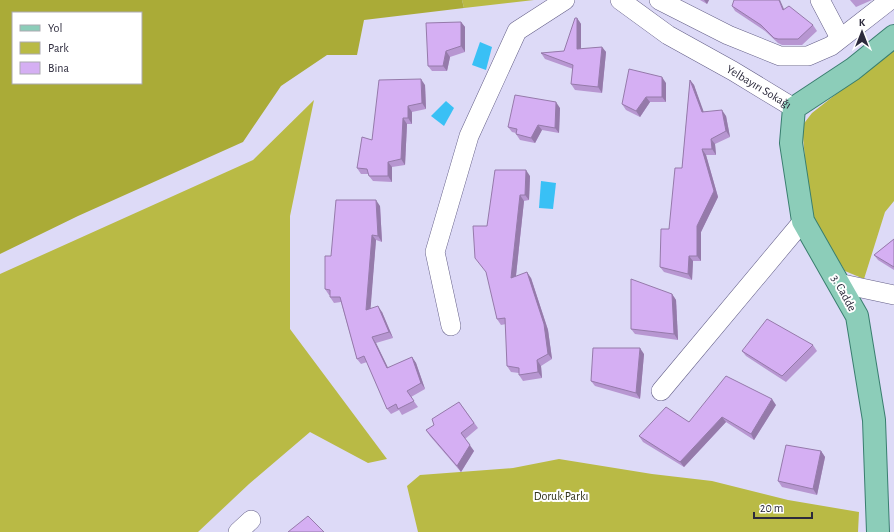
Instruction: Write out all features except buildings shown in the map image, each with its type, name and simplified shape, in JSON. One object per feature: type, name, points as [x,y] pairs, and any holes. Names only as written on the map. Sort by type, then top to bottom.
[{"type":"main road","name":"Yelbayırı Sokağı","points":[[794,108],[853,69],[894,36]]},
{"type":"main road","name":"3. Cadde","points":[[794,108],[791,143],[804,221],[857,316],[874,420],[878,532]]},
{"type":"street","points":[[451,326],[435,252],[469,136],[517,31],[565,0]]},
{"type":"street","name":"Yelbayırı Sokağı","points":[[620,0],[668,35],[733,71],[794,108]]},
{"type":"street","points":[[659,0],[728,35],[780,56],[808,56],[831,46],[890,0]]},
{"type":"street","points":[[820,0],[840,38]]},
{"type":"street","points":[[661,391],[804,221]]},
{"type":"street","points":[[838,283],[894,295]]},
{"type":"green space","points":[[462,0],[534,0],[464,8]]},
{"type":"green space","points":[[894,50],[894,201],[885,212],[864,279],[845,271],[810,213],[802,126],[812,113]]},
{"type":"green space","points":[[314,100],[290,216],[290,329],[387,459],[368,463],[310,432],[249,484],[198,532],[0,532],[0,274],[253,160]]},
{"type":"green space","name":"Doruk Parkı","points":[[559,459],[652,474],[712,481],[788,500],[859,512],[858,532],[418,532],[407,486],[420,475],[513,468]]},
{"type":"shaded area","points":[[0,0],[462,0],[464,8],[364,20],[357,55],[327,55],[281,86],[243,142],[78,216],[0,254]]},
{"type":"water","points":[[480,42],[492,47],[486,70],[472,65]]},
{"type":"water","points":[[446,101],[454,108],[444,126],[431,116]]},
{"type":"water","points":[[541,181],[556,183],[553,209],[539,208]]}]
